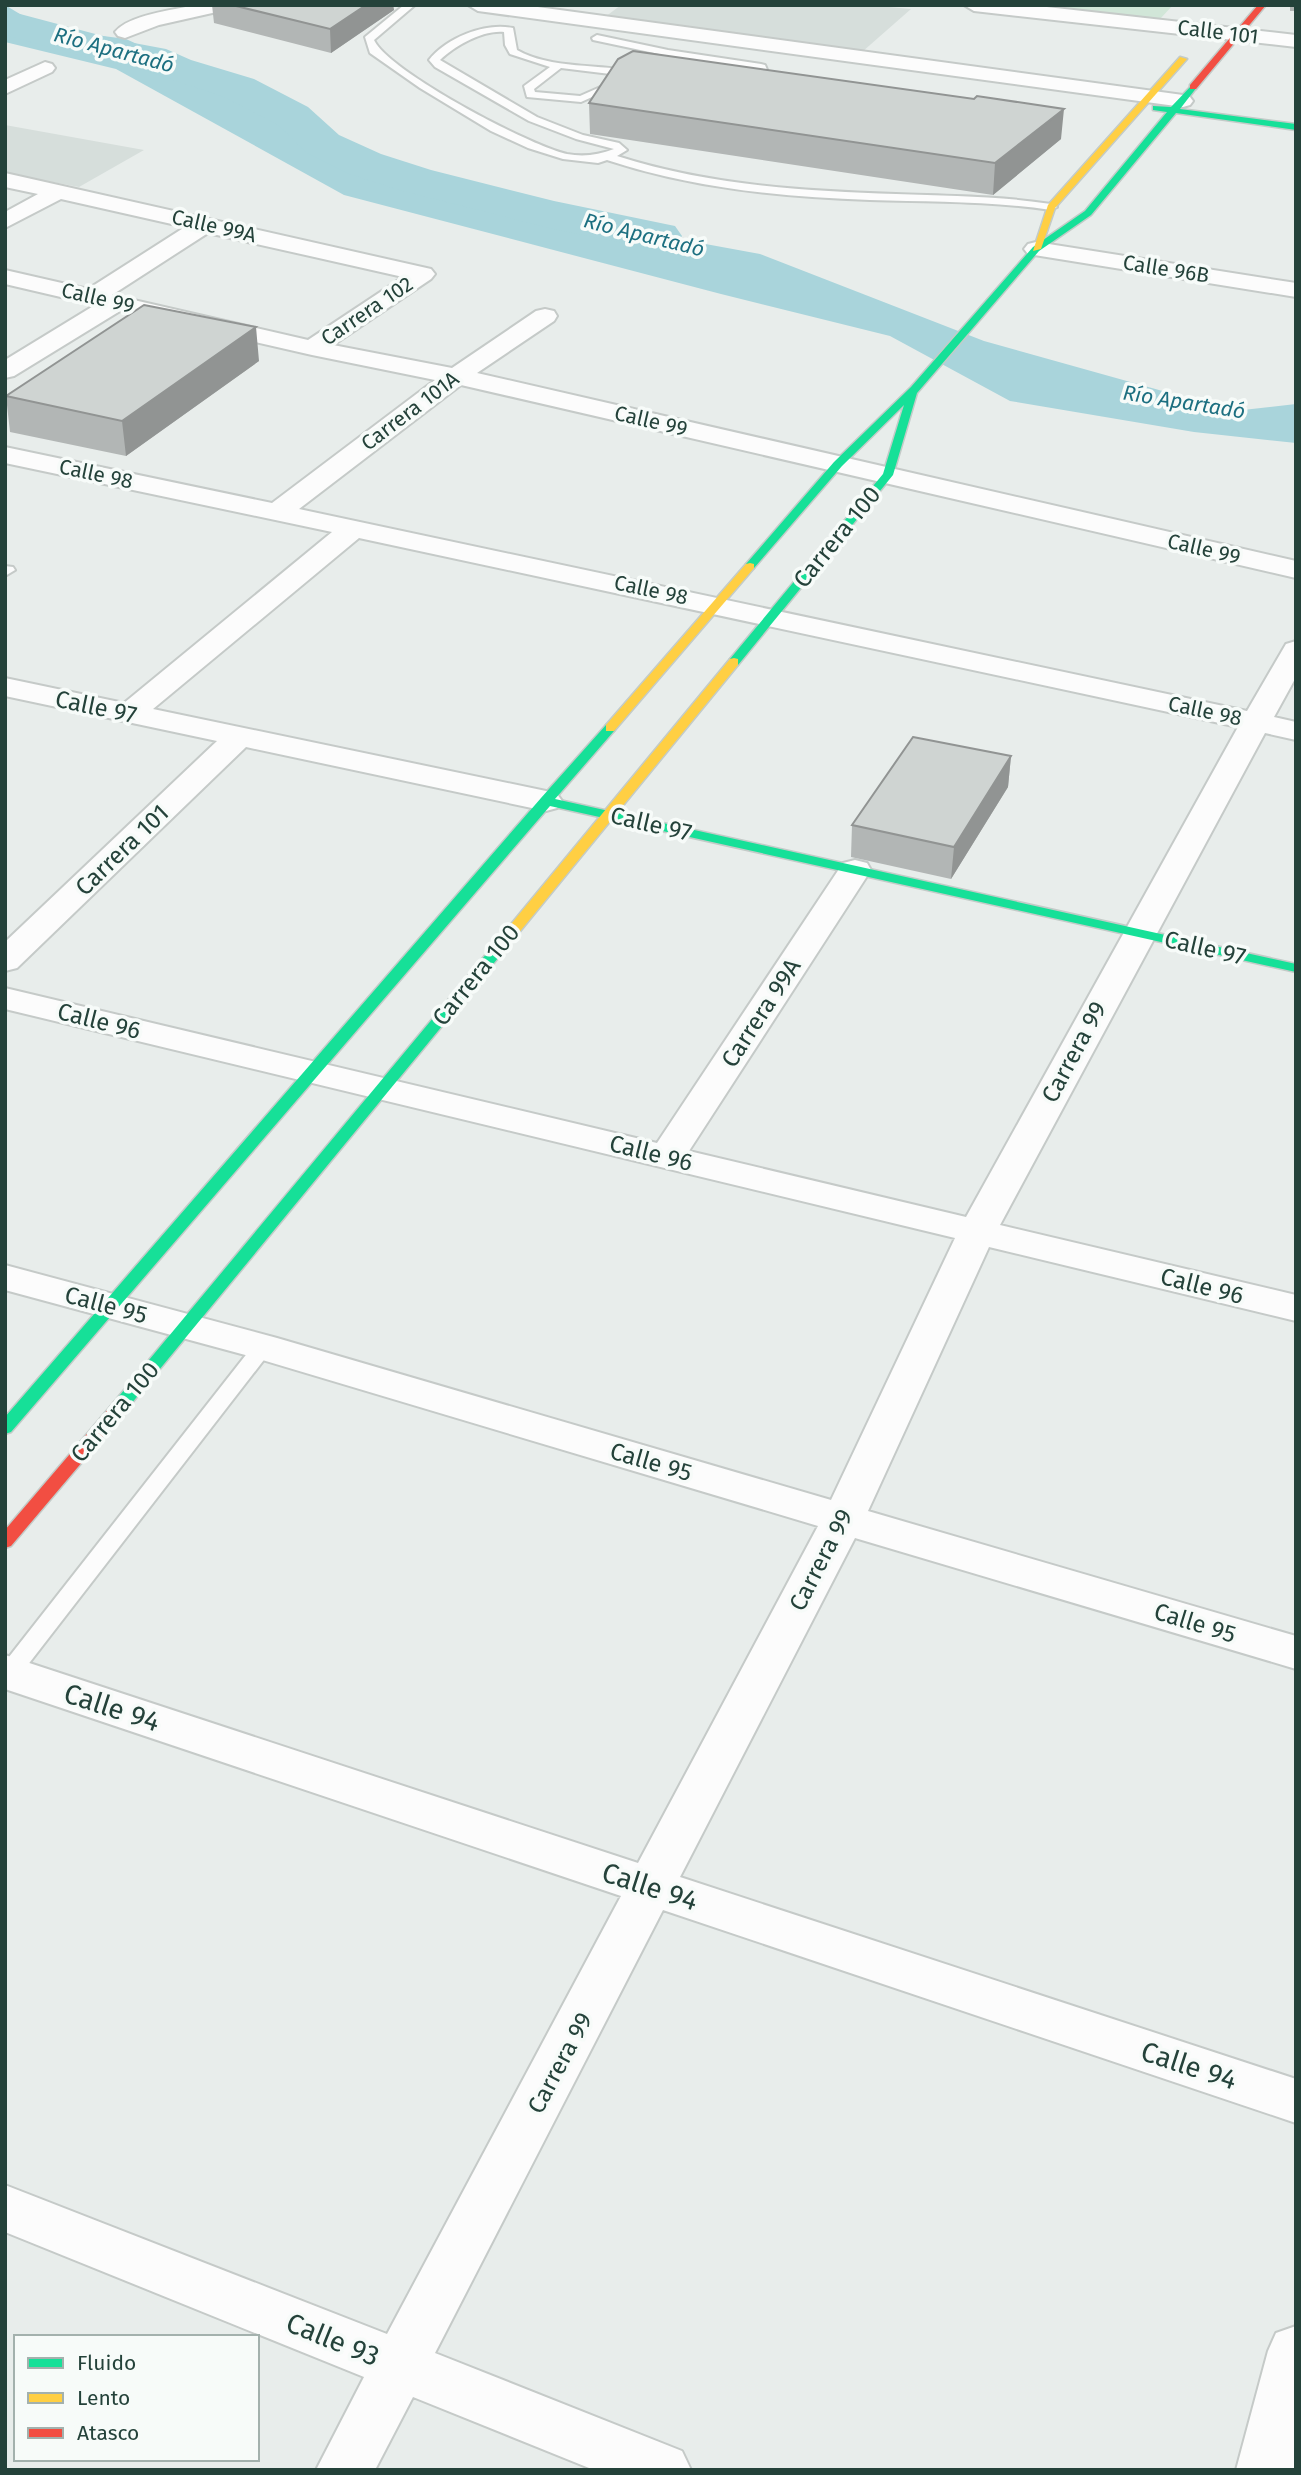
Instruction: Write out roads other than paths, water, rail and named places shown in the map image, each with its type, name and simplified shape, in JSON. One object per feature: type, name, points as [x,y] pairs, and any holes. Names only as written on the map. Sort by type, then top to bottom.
[{"type":"main road","name":"Carrera 100","points":[[5,1428],[838,464],[915,389],[1036,249],[1088,213],[1262,5]]},
{"type":"main road","name":"Carrera 100","points":[[1036,249],[1051,207],[1223,13]]},
{"type":"main road","points":[[1179,105],[1296,127]]},
{"type":"main road","name":"Carrera 100","points":[[5,1542],[187,1326],[888,475],[915,389]]},
{"type":"main road","name":"Calle 97","points":[[546,801],[1296,968]]},
{"type":"street","points":[[125,32],[153,20],[223,5]]},
{"type":"street","points":[[478,5],[1179,105]]},
{"type":"street","name":"Calle 101","points":[[974,5],[1296,41]]},
{"type":"street","points":[[129,10],[153,20]]},
{"type":"street","points":[[5,88],[45,68]]},
{"type":"street","name":"Calle 99A","points":[[5,180],[423,274]]},
{"type":"street","points":[[5,221],[60,191]]},
{"type":"street","points":[[92,297],[206,224]]},
{"type":"street","name":"Calle 96B","points":[[1036,249],[1296,290]]},
{"type":"street","name":"Carrera 102","points":[[312,348],[423,274]]},
{"type":"street","name":"Calle 99","points":[[5,277],[312,348],[456,376],[1296,570]]},
{"type":"street","points":[[5,371],[117,302]]},
{"type":"street","name":"Carrera 101A","points":[[279,511],[456,376],[545,316]]},
{"type":"street","points":[[5,349],[31,355]]},
{"type":"street","name":"Calle 98","points":[[5,455],[716,604],[1296,731]]},
{"type":"street","points":[[129,714],[355,527]]},
{"type":"street","name":"Carrera 99","points":[[345,2470],[653,1887],[844,1518],[977,1232],[1138,933],[1296,650]]},
{"type":"street","name":"Calle 97","points":[[5,687],[546,801]]},
{"type":"street","name":"Carrera 101","points":[[5,961],[238,738]]},
{"type":"street","name":"Carrera 99A","points":[[666,1157],[855,870]]},
{"type":"street","name":"Calle 96","points":[[5,998],[1296,1308]]},
{"type":"street","name":"Calle 95","points":[[5,1277],[263,1347],[1296,1653]]},
{"type":"street","name":"Calle 94","points":[[6,1674],[1296,2101]]},
{"type":"street","name":"Calle 93","points":[[5,2208],[662,2470]]},
{"type":"street","points":[[1265,2470],[1296,2351]]},
{"type":"lane","points":[[410,5],[369,40],[374,51],[450,103],[531,146],[563,157],[609,157],[669,177],[808,194],[1006,200],[1051,207]]},
{"type":"lane","points":[[609,157],[622,150],[615,145],[580,137],[533,119],[481,91],[434,60],[438,55],[482,31],[502,28],[509,30],[511,46],[516,54],[534,61],[659,77]]},
{"type":"lane","points":[[597,38],[668,53],[761,67],[763,72],[753,90],[735,87]]},
{"type":"lane","points":[[561,64],[534,81],[528,88],[531,95],[581,99],[634,74],[668,53]]},
{"type":"lane","points":[[6,1674],[263,1347]]},
{"type":"water","points":[[5,5],[43,28],[126,39],[293,116],[365,157],[460,199],[760,254],[984,341],[1234,411],[1296,404],[1296,443],[1194,432],[1010,401],[890,336],[344,195],[116,69],[5,42]]},
{"type":"waterway","name":"Río Apartadó","points":[[5,22],[115,52],[151,58],[176,69],[239,88],[293,116],[323,144],[365,164],[415,180],[553,215],[658,236]]}]
